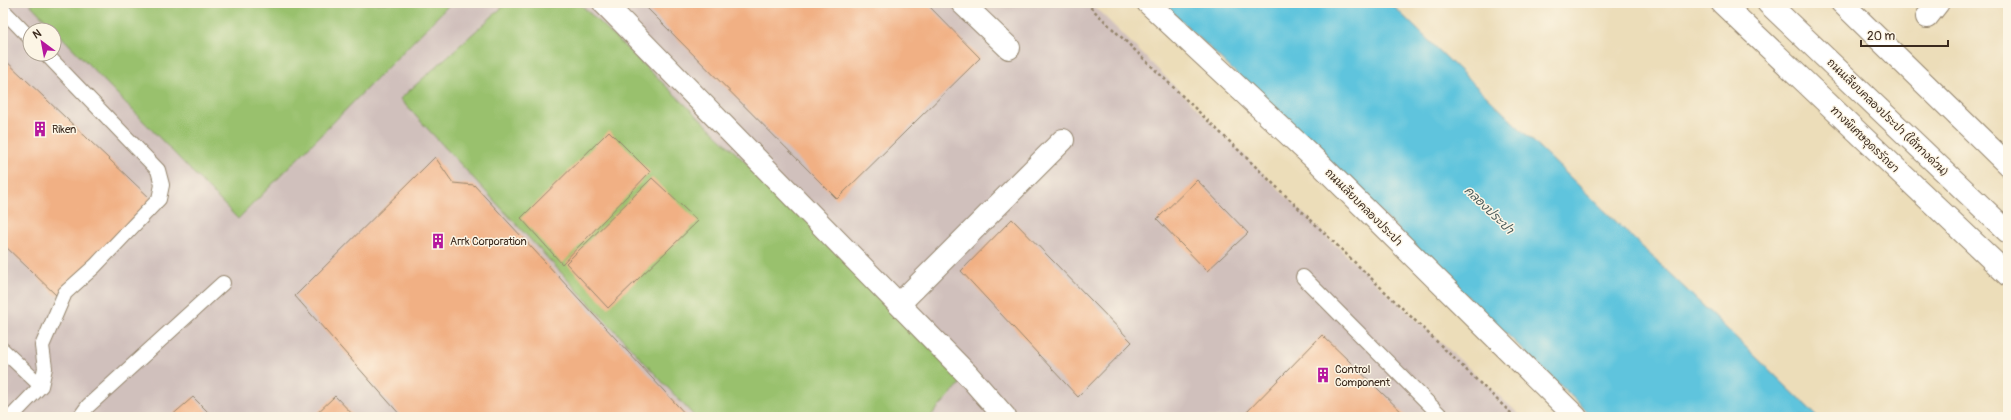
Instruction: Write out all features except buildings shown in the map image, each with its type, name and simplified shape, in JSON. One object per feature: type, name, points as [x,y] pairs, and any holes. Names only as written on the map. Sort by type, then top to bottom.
[{"type":"main road","points":[[604,3],[968,375],[1001,415]]},
{"type":"main road","points":[[962,3],[1008,48]]},
{"type":"main road","name":"ถนนเลียบคลองประปา","points":[[1148,3],[1318,162],[1576,417]]},
{"type":"main road","name":"ทางพิเศษอุดรรัถยา","points":[[1722,3],[2008,275]]},
{"type":"main road","name":"ถนนเลียบคลองประปา (ใต้ทางด่วน)","points":[[1768,3],[2008,232]]},
{"type":"main road","points":[[1842,3],[2008,165]]},
{"type":"main road","points":[[899,304],[1063,140]]},
{"type":"lane","points":[[3,10],[22,30]]},
{"type":"lane","points":[[11,417],[41,386],[45,368],[42,346],[65,293],[94,266],[159,199],[162,186],[158,170],[54,62]]},
{"type":"lane","points":[[1303,277],[1442,417]]},
{"type":"lane","points":[[80,417],[88,406],[223,283]]},
{"type":"lane","points":[[3,350],[41,386]]},
{"type":"path","points":[[1086,3],[1515,417]]},
{"type":"shaded area","points":[[3,3],[1091,3],[1329,239],[1522,417],[3,417]]},
{"type":"green space","points":[[29,3],[451,3],[238,219],[62,37],[62,22],[47,22]]},
{"type":"green space","points":[[507,3],[579,3],[968,375],[930,417],[695,417],[400,99]]},
{"type":"water","name":"คลองประปา","points":[[1163,3],[1390,3],[1818,417],[1593,417]]},
{"type":"place","name":"Riken","points":[[40,129]]},
{"type":"place","name":"Arrk Corporation","points":[[438,241]]},
{"type":"place","name":"Control Component","points":[[1323,375]]}]
